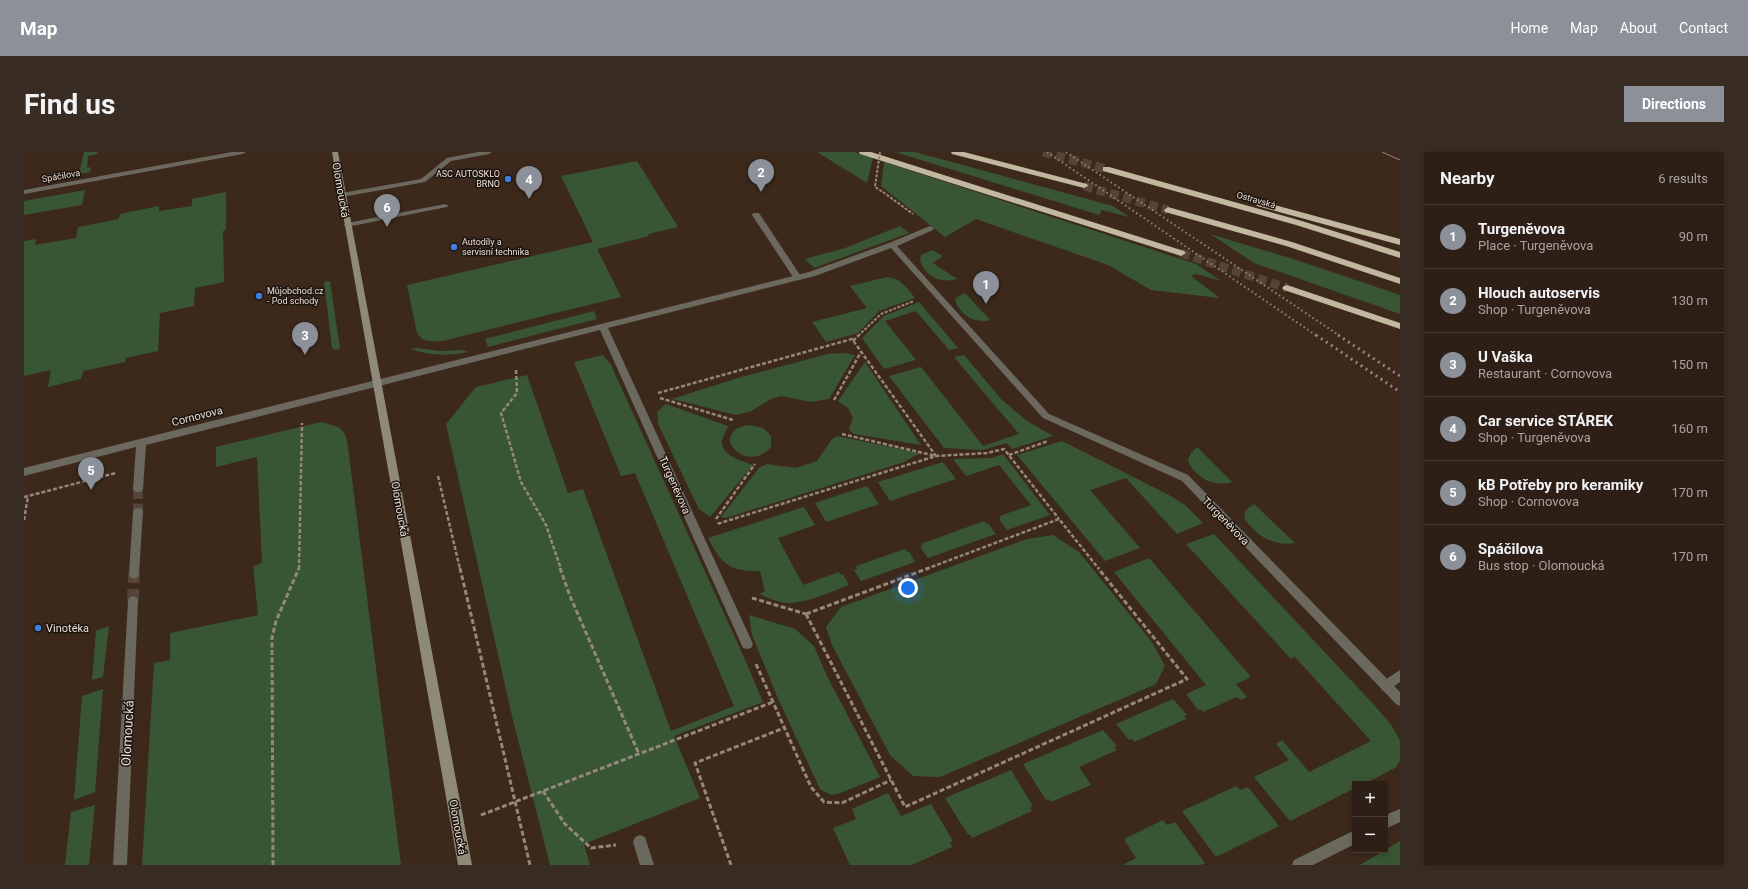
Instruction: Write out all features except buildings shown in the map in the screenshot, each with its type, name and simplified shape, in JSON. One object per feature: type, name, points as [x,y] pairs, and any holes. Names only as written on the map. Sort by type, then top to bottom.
[{"type":"highway","points":[[863,152],[1181,253]]},
{"type":"highway","points":[[955,152],[1084,186]]},
{"type":"highway","name":"Ostravská","points":[[1106,169],[1298,223],[1400,255]]},
{"type":"highway","points":[[1143,180],[1230,196],[1329,221],[1400,242]]},
{"type":"highway","points":[[1168,210],[1289,244],[1400,280]]},
{"type":"highway","points":[[1287,288],[1400,326]]},
{"type":"main road","name":"Olomoucká","points":[[335,152],[347,225],[465,865]]},
{"type":"street","name":"Spáčilova","points":[[24,192],[244,152]]},
{"type":"street","points":[[342,195],[423,180],[449,159],[489,152]]},
{"type":"street","points":[[347,225],[445,206]]},
{"type":"street","points":[[756,215],[798,278]]},
{"type":"street","points":[[376,383],[798,278],[892,245],[930,228]]},
{"type":"street","name":"Turgeněvova","points":[[892,245],[1046,416],[1185,478],[1400,700]]},
{"type":"street","name":"Turgeněvova","points":[[603,326],[747,644]]},
{"type":"street","name":"Cornovova","points":[[24,472],[376,383]]},
{"type":"street","points":[[138,488],[141,443]]},
{"type":"street","points":[[134,574],[138,512]]},
{"type":"street","name":"Olomoucká","points":[[120,865],[133,601]]},
{"type":"street","points":[[1386,686],[1400,675]]},
{"type":"street","points":[[1388,821],[1400,815]]},
{"type":"street","points":[[1298,865],[1352,838]]},
{"type":"street","points":[[640,842],[647,865]]},
{"type":"path","points":[[880,152],[875,186],[930,228]]},
{"type":"path","points":[[853,341],[881,314],[919,299]]},
{"type":"path","points":[[636,399],[852,339],[936,456]]},
{"type":"path","points":[[834,400],[861,352]]},
{"type":"path","points":[[516,370],[517,394],[501,413],[521,482],[546,525],[570,596],[639,754]]},
{"type":"path","points":[[650,395],[733,420]]},
{"type":"path","points":[[274,865],[272,638],[276,621],[300,566],[302,420]]},
{"type":"path","points":[[842,434],[936,456]]},
{"type":"path","points":[[1009,455],[1055,438]]},
{"type":"path","points":[[696,531],[936,456],[987,454],[1004,449],[1187,679],[905,807],[806,614]]},
{"type":"path","points":[[711,526],[755,464]]},
{"type":"path","points":[[24,497],[140,467]]},
{"type":"path","points":[[438,476],[530,865]]},
{"type":"path","points":[[24,520],[28,496]]},
{"type":"path","points":[[723,590],[806,614],[1059,518]]},
{"type":"path","points":[[747,644],[811,787],[824,802],[842,803],[891,780]]},
{"type":"path","points":[[458,824],[773,702]]},
{"type":"path","points":[[731,865],[695,763],[784,728]]},
{"type":"path","points":[[543,791],[565,824],[591,848],[640,842]]},
{"type":"green space","points":[[84,152],[98,152],[97,154],[88,156],[87,168],[91,167],[90,172],[79,174]]},
{"type":"green space","points":[[817,152],[854,152],[873,158],[867,183]]},
{"type":"green space","points":[[895,152],[915,152],[1113,206],[1129,217],[1102,210],[1099,215]]},
{"type":"green space","points":[[637,161],[678,227],[597,249],[621,297],[442,341],[428,341],[419,336],[417,333],[407,285],[593,242],[561,176]]},
{"type":"green space","points":[[884,162],[1196,264],[1221,281],[1196,274],[1191,276],[1220,298],[1151,290],[1108,265],[976,219],[945,237],[881,186]]},
{"type":"green space","points":[[85,190],[82,205],[24,215],[24,201]]},
{"type":"green space","points":[[226,192],[226,230],[223,231],[224,282],[195,288],[194,306],[160,313],[158,351],[126,358],[125,362],[83,371],[81,379],[48,387],[51,370],[24,376],[24,241],[36,239],[35,245],[76,238],[78,227],[119,219],[120,214],[159,206],[159,211],[192,206],[192,199]]},
{"type":"green space","points":[[900,226],[909,233],[814,268],[805,259],[845,248]]},
{"type":"green space","points":[[1210,234],[1293,259],[1400,295],[1400,314],[1254,263]]},
{"type":"green space","points":[[932,250],[943,256],[933,263],[957,279],[939,279],[929,274],[925,270],[920,259],[921,255]]},
{"type":"green space","points":[[887,277],[900,282],[915,298],[879,311],[858,333],[826,342],[812,322],[867,308],[850,286]]},
{"type":"green space","points":[[330,281],[340,349],[335,350],[332,348],[324,282]]},
{"type":"green space","points":[[965,293],[990,320],[979,321],[973,319],[968,317],[960,310],[955,299]]},
{"type":"green space","points":[[919,302],[958,348],[949,350],[916,311],[885,321],[916,360],[884,369],[862,338],[884,316]]},
{"type":"green space","points":[[594,311],[597,319],[488,347],[485,339]]},
{"type":"green space","points":[[417,348],[439,351],[463,350],[468,352],[439,355],[410,349]]},
{"type":"green space","points":[[845,353],[855,355],[829,399],[811,402],[781,396],[771,399],[751,411],[736,415],[672,399],[741,377],[828,354]]},
{"type":"green space","points":[[603,355],[611,365],[763,702],[674,736],[700,798],[584,844],[590,865],[550,865],[512,716],[446,424],[476,387],[527,375],[568,493],[583,489],[671,731],[734,706],[635,473],[621,476],[574,362]]},
{"type":"green space","points":[[964,355],[1002,400],[1027,421],[1053,436],[1012,449],[1007,443],[982,450],[944,448],[889,376],[921,367],[983,446],[1019,434],[954,357]]},
{"type":"green space","points":[[865,362],[921,445],[854,434],[849,430],[853,418],[848,408],[838,401]]},
{"type":"green space","points":[[666,404],[728,426],[722,441],[725,451],[738,460],[753,465],[710,517],[699,509],[658,424],[657,412]]},
{"type":"green space","points":[[321,422],[334,425],[343,431],[347,440],[401,865],[142,865],[154,663],[170,660],[170,633],[258,615],[253,566],[262,563],[257,457],[216,467],[216,447]]},
{"type":"green space","points":[[750,425],[763,428],[771,436],[771,447],[761,455],[743,455],[733,448],[730,442],[730,438],[736,429],[742,426]]},
{"type":"green space","points":[[837,436],[920,453],[904,462],[726,518],[721,517],[759,468],[767,464],[796,468],[817,461],[832,439]]},
{"type":"green space","points":[[1062,441],[1169,495],[1185,505],[1203,523],[1177,534],[1126,478],[1090,490],[1140,548],[1105,561],[1017,455]]},
{"type":"green space","points":[[1197,447],[1232,482],[1212,482],[1206,480],[1195,471],[1188,460],[1191,453]]},
{"type":"green space","points":[[1003,454],[1050,515],[1007,530],[999,519],[1001,518],[1000,516],[1031,505],[999,465],[966,476],[953,459],[992,458]]},
{"type":"green space","points":[[943,462],[956,479],[890,501],[878,482]]},
{"type":"green space","points":[[867,486],[879,504],[826,522],[815,503]]},
{"type":"green space","points":[[1254,504],[1295,543],[1287,544],[1272,541],[1254,530],[1244,518],[1246,510]]},
{"type":"green space","points":[[804,507],[815,525],[778,538],[803,585],[839,572],[840,575],[843,574],[849,585],[805,601],[788,603],[777,601],[760,594],[765,591],[760,571],[749,571],[733,568],[722,560],[717,554],[708,538]]},
{"type":"green space","points":[[984,521],[986,524],[988,523],[996,534],[928,558],[920,547],[923,546],[921,544]]},
{"type":"green space","points":[[1214,534],[1376,707],[1392,726],[1400,741],[1400,761],[1395,768],[1370,781],[1352,781],[1352,790],[1290,821],[1254,777],[1289,760],[1276,744],[1282,740],[1309,772],[1371,741],[1295,657],[1291,659],[1186,544]]},
{"type":"green space","points":[[1053,535],[1079,552],[1152,642],[1165,666],[1156,684],[940,777],[913,776],[890,755],[832,645],[826,627],[841,607],[1027,539]]},
{"type":"green space","points":[[905,549],[907,552],[909,551],[915,562],[861,581],[854,570],[857,569],[856,566]]},
{"type":"green space","points":[[1149,558],[1251,677],[1236,684],[1247,697],[1241,700],[1237,697],[1203,712],[1201,709],[1198,710],[1186,694],[1206,685],[1114,572]]},
{"type":"green space","points":[[749,615],[795,629],[814,646],[827,676],[880,777],[838,794],[831,795],[820,789],[777,696],[752,635]]},
{"type":"green space","points":[[109,626],[103,677],[92,680],[96,631]]},
{"type":"green space","points":[[103,689],[95,792],[74,800],[82,696]]},
{"type":"green space","points":[[1173,699],[1187,715],[1184,716],[1186,719],[1134,742],[1132,739],[1129,740],[1116,724]]},
{"type":"green space","points":[[1103,730],[1117,746],[1114,747],[1117,750],[1079,767],[1091,785],[1051,802],[1049,799],[1046,800],[1023,764]]},
{"type":"green space","points":[[1011,770],[1033,806],[1030,808],[1032,811],[972,838],[970,834],[968,835],[945,798]]},
{"type":"green space","points":[[1236,786],[1240,790],[1248,787],[1279,826],[1216,857],[1182,811]]},
{"type":"green space","points":[[888,793],[901,816],[931,804],[953,841],[950,843],[952,847],[912,865],[850,865],[833,828],[856,819],[852,809]]},
{"type":"green space","points":[[95,805],[89,865],[65,865],[71,812]]},
{"type":"green space","points":[[1163,820],[1167,825],[1175,822],[1205,863],[1201,865],[1123,865],[1136,858],[1124,839]]},
{"type":"green space","points":[[1400,841],[1400,865],[1360,865],[1380,853],[1388,853],[1388,848]]},
{"type":"tunnel","points":[[1043,152],[1106,169]]},
{"type":"tunnel","points":[[1084,186],[1168,210]]},
{"type":"tunnel","points":[[1181,253],[1287,288]]},
{"type":"tunnel","points":[[138,489],[138,512]]},
{"type":"tunnel","points":[[133,601],[134,574]]},
{"type":"tram line","points":[[1382,152],[1400,160]]},
{"type":"railway","points":[[1047,152],[1317,336]]},
{"type":"railway","points":[[1066,152],[1340,336]]},
{"type":"railway","points":[[1316,335],[1400,392]]},
{"type":"railway","points":[[1338,335],[1400,376]]},
{"type":"place","name":"ASC AUTOSKLO BRNO","points":[[508,179]]},
{"type":"place","name":"Hlouch autoservis","points":[[761,192]]},
{"type":"place","name":"Car service STÁREK","points":[[529,199]]},
{"type":"place","name":"Spáčilova","points":[[387,227]]},
{"type":"place","name":"Autodíly a servisní technika","points":[[454,247]]},
{"type":"place","name":"Můjobchod.cz - Pod schody","points":[[259,296]]},
{"type":"place","name":"Turgeněvova","points":[[986,304]]},
{"type":"place","name":"U Vaška","points":[[305,355]]},
{"type":"place","name":"kB Potřeby pro keramiky","points":[[91,490]]},
{"type":"place","name":"Vinotéka","points":[[38,628]]}]
